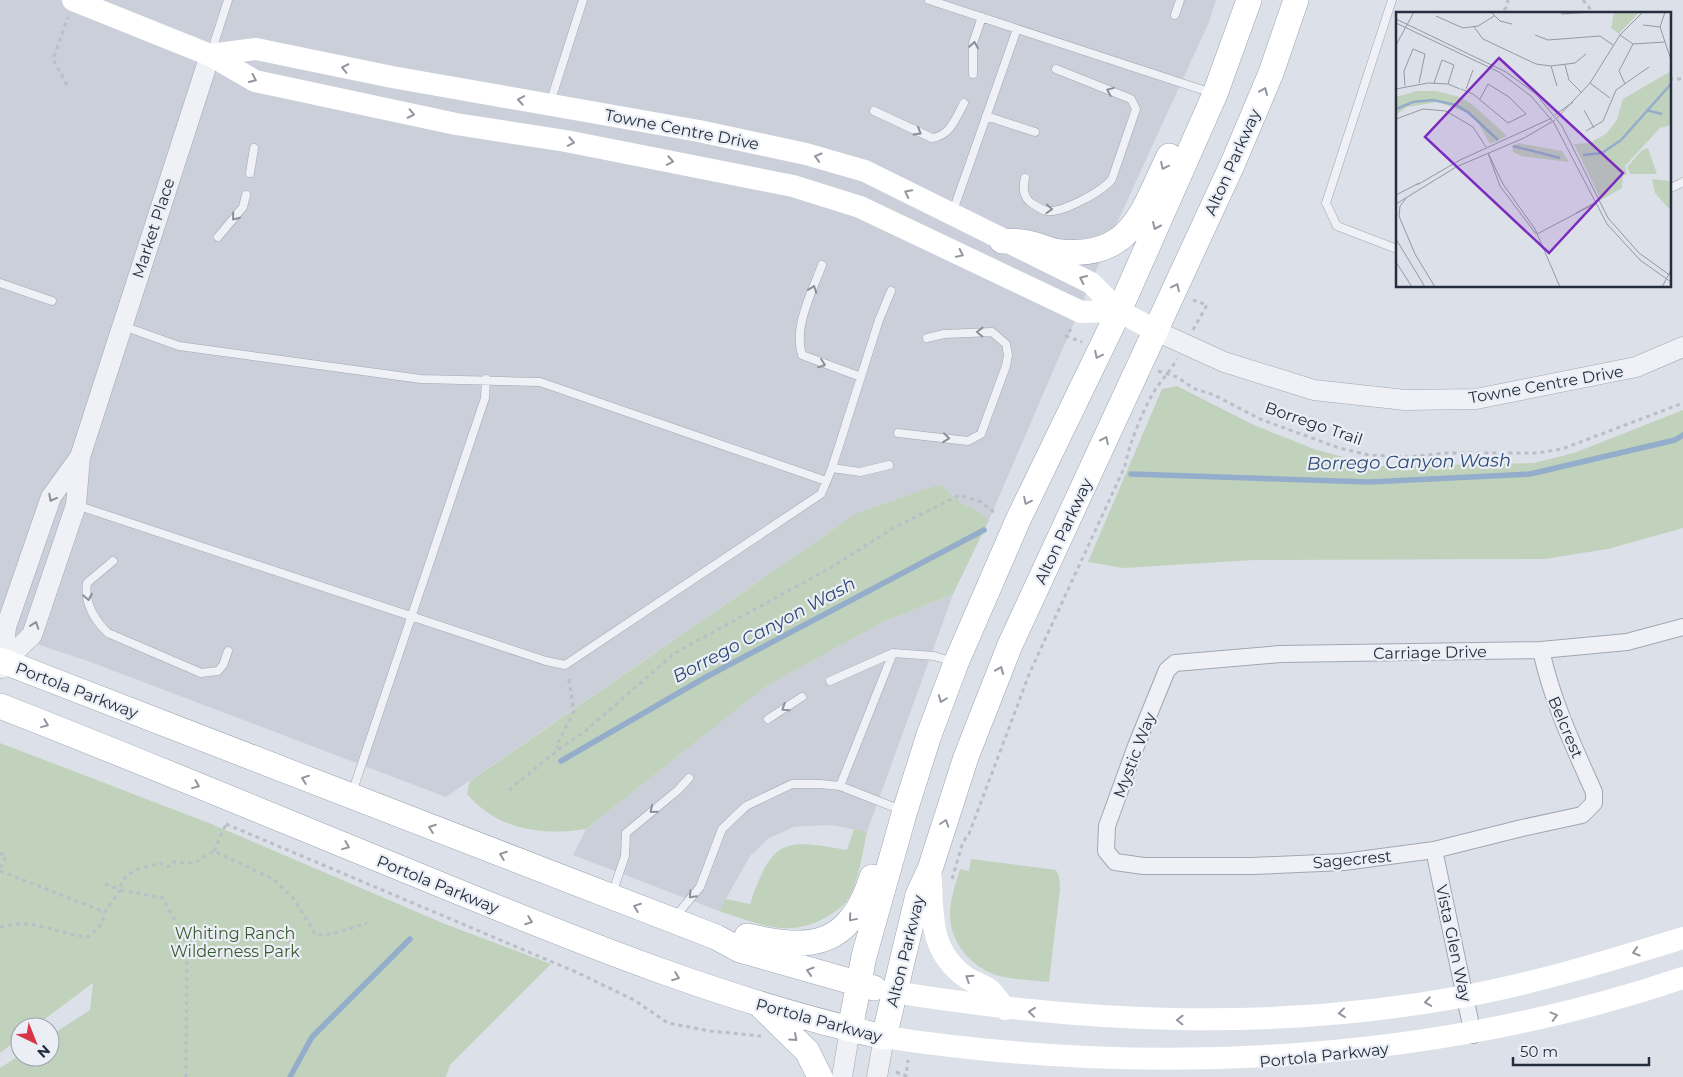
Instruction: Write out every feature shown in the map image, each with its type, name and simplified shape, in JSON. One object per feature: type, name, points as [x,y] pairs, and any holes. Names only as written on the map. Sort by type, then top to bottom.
[{"type":"main road","name":"Towne Centre Drive","points":[[73,0],[210,55],[255,81],[456,124],[566,141],[793,186],[860,207],[1081,312],[1119,311]]},
{"type":"main road","points":[[850,1029],[857,984],[904,813],[928,735],[956,663],[1018,520],[1119,311],[1215,94],[1249,0]]},
{"type":"main road","name":"Alton Parkway","points":[[884,1037],[918,895],[930,870],[966,757],[1010,645],[1233,163],[1271,73],[1296,0]]},
{"type":"main road","name":"Towne Centre Drive","points":[[210,55],[256,49],[392,78],[699,131],[806,154],[865,171],[952,216],[1091,283],[1119,311],[1156,332]]},
{"type":"main road","points":[[1002,240],[1027,243],[1059,252],[1083,253],[1102,250],[1121,239],[1137,223],[1183,127],[1204,117]]},
{"type":"main road","name":"Portola Parkway","points":[[1,665],[672,920],[716,937],[740,950],[857,984],[894,992],[1005,1009],[1151,1020],[1231,1020],[1318,1015],[1465,996],[1582,969],[1683,938]]},
{"type":"main road","name":"Portola Parkway","points":[[0,706],[522,918],[696,984],[759,1005],[884,1037],[1047,1061],[1171,1065],[1304,1060],[1359,1054],[1473,1035],[1633,995],[1683,978]]},
{"type":"main road","points":[[716,937],[741,934],[781,944],[797,945],[821,940],[838,931],[855,916],[866,895],[886,830],[904,813]]},
{"type":"main road","points":[[930,870],[932,922],[940,946],[955,967],[968,978],[990,990],[1005,1009]]},
{"type":"main road","points":[[759,1005],[807,1051],[820,1077]]},
{"type":"street","name":"Market Place","points":[[1,665],[32,635],[76,505],[80,457],[121,325],[210,55]]},
{"type":"street","name":"Towne Centre Drive","points":[[1156,332],[1224,362],[1314,390],[1405,400],[1476,399],[1636,367],[1683,347]]},
{"type":"street","name":"Market Place","points":[[1,665],[6,626],[51,497],[80,457]]},
{"type":"street","name":"Carriage Drive","points":[[1175,663],[1280,654],[1541,650],[1627,642],[1683,627]]},
{"type":"street","name":"Belcrest","points":[[1541,650],[1548,684],[1594,792],[1594,803]]},
{"type":"street","name":"Mystic Way","points":[[1106,851],[1107,826],[1136,746],[1167,670],[1175,663]]},
{"type":"street","name":"Sagecrest","points":[[1106,851],[1115,862],[1144,866],[1252,866],[1344,862],[1434,850],[1582,815],[1594,803]]},
{"type":"street","name":"Vista Glen Way","points":[[1434,850],[1473,1035]]},
{"type":"street","points":[[842,1077],[850,1029]]},
{"type":"street","name":"Alton Parkway","points":[[877,1077],[884,1037]]},
{"type":"lane","name":"Market Place","points":[[210,55],[228,0]]},
{"type":"lane","points":[[550,105],[583,0]]},
{"type":"lane","points":[[929,0],[1215,94]]},
{"type":"lane","points":[[1175,14],[1180,0]]},
{"type":"lane","points":[[1392,0],[1326,203],[1336,226],[1396,249]]},
{"type":"lane","points":[[973,74],[973,43],[982,17]]},
{"type":"lane","points":[[952,216],[1017,29]]},
{"type":"lane","points":[[1025,178],[1023,185],[1026,199],[1038,208],[1048,211],[1060,210],[1105,188],[1112,179],[1136,109],[1131,99],[1056,69]]},
{"type":"lane","points":[[874,111],[932,138],[941,137],[947,132],[964,103]]},
{"type":"lane","points":[[986,116],[1035,132]]},
{"type":"lane","points":[[250,173],[254,148]]},
{"type":"lane","points":[[1671,185],[1683,182]]},
{"type":"lane","points":[[218,237],[243,207],[246,195]]},
{"type":"lane","points":[[822,266],[805,312],[798,342],[802,355],[861,377]]},
{"type":"lane","points":[[0,283],[52,301]]},
{"type":"lane","points":[[76,505],[546,661],[565,665],[821,494],[832,468],[891,290]]},
{"type":"lane","points":[[121,325],[155,339],[189,347],[421,379],[486,379],[540,382],[826,481]]},
{"type":"lane","points":[[898,433],[968,441],[975,438],[981,434],[1006,366],[1008,355],[1006,344],[992,332],[944,334],[927,338]]},
{"type":"lane","points":[[350,797],[409,616],[485,398],[486,379]]},
{"type":"lane","points":[[832,468],[860,472],[888,464]]},
{"type":"lane","points":[[113,561],[87,583],[85,594],[102,627],[108,633],[201,674],[218,671],[228,651]]},
{"type":"lane","points":[[840,786],[892,652]]},
{"type":"lane","points":[[830,681],[892,652],[934,656],[956,663]]},
{"type":"lane","points":[[768,719],[802,697]]},
{"type":"lane","points":[[611,897],[625,856],[626,833],[678,790],[689,778]]},
{"type":"lane","points":[[672,920],[700,887],[706,866],[722,829],[746,806],[792,784],[840,786],[904,813]]},
{"type":"path","points":[[67,85],[53,59],[73,0]]},
{"type":"path","points":[[1500,12],[1506,8],[1508,0]]},
{"type":"path","points":[[1583,0],[1592,12]]},
{"type":"path","points":[[1670,79],[1683,79]]},
{"type":"path","name":"Borrego Trail","points":[[951,883],[964,842],[969,834],[1030,672],[1126,466],[1127,451],[1155,389],[1168,376],[1177,377],[1195,389],[1214,395],[1260,419],[1339,448],[1378,455],[1408,457],[1446,453],[1538,453],[1562,449],[1683,403]]},
{"type":"path","points":[[509,790],[559,749],[584,732],[675,653],[830,568],[895,527],[960,495],[981,502],[996,514]]},
{"type":"path","points":[[559,749],[556,746],[574,712],[572,692],[565,665]]},
{"type":"path","points":[[0,927],[22,923],[48,926],[78,936],[88,937],[102,924],[105,912],[120,890],[121,883],[131,871],[160,863],[168,867],[173,862],[194,863],[214,850],[236,801]]},
{"type":"path","points":[[226,824],[576,972],[634,1000],[668,1023],[710,1031],[767,1036]]},
{"type":"path","points":[[214,850],[273,879],[293,898],[316,935],[332,934],[367,923]]},
{"type":"path","points":[[0,853],[6,856],[0,870],[105,912]]},
{"type":"path","points":[[103,882],[120,890],[163,898],[187,943],[186,1077]]},
{"type":"shaded area","points":[[0,0],[1216,0],[1209,22],[1111,236],[989,520],[976,510],[961,503],[940,484],[857,513],[446,797],[88,661],[0,632]]},
{"type":"shaded area","points":[[953,594],[867,832],[832,825],[805,826],[794,827],[769,838],[750,856],[719,911],[573,855],[586,829],[765,687],[883,622]]},
{"type":"green space","points":[[1177,386],[1254,425],[1314,449],[1376,466],[1534,463],[1574,453],[1683,410],[1683,528],[1608,549],[1544,559],[1254,560],[1123,568],[1088,562],[1162,389]]},
{"type":"green space","points":[[940,484],[961,503],[976,510],[989,520],[953,594],[883,622],[765,687],[586,829],[553,832],[522,828],[492,816],[467,794],[470,781],[857,513]]},
{"type":"green space","name":"Whiting Ranch Wilderness Park","points":[[0,743],[209,823],[445,924],[551,964],[450,1065],[446,1077],[0,1077],[0,1068],[10,1062],[10,1067],[60,1067],[60,1030],[90,1010],[93,983],[47,1017],[10,1017],[10,1046],[0,1053]]},
{"type":"green space","points":[[854,829],[867,832],[857,877],[846,902],[828,916],[811,924],[784,928],[759,924],[719,911],[726,899],[750,904],[765,867],[782,848],[808,844],[847,850]]},
{"type":"green space","points":[[971,859],[1056,870],[1059,876],[1060,889],[1049,982],[996,975],[978,966],[963,952],[953,934],[950,914],[960,869],[969,871]]},
{"type":"waterway","name":"Borrego Canyon Wash","points":[[1131,474],[1369,482],[1530,474],[1675,440],[1683,435]]},
{"type":"waterway","name":"Borrego Canyon Wash","points":[[561,761],[706,677],[984,530]]},
{"type":"waterway","name":"Borrego Canyon Wash","points":[[290,1077],[312,1037],[410,939]]}]
